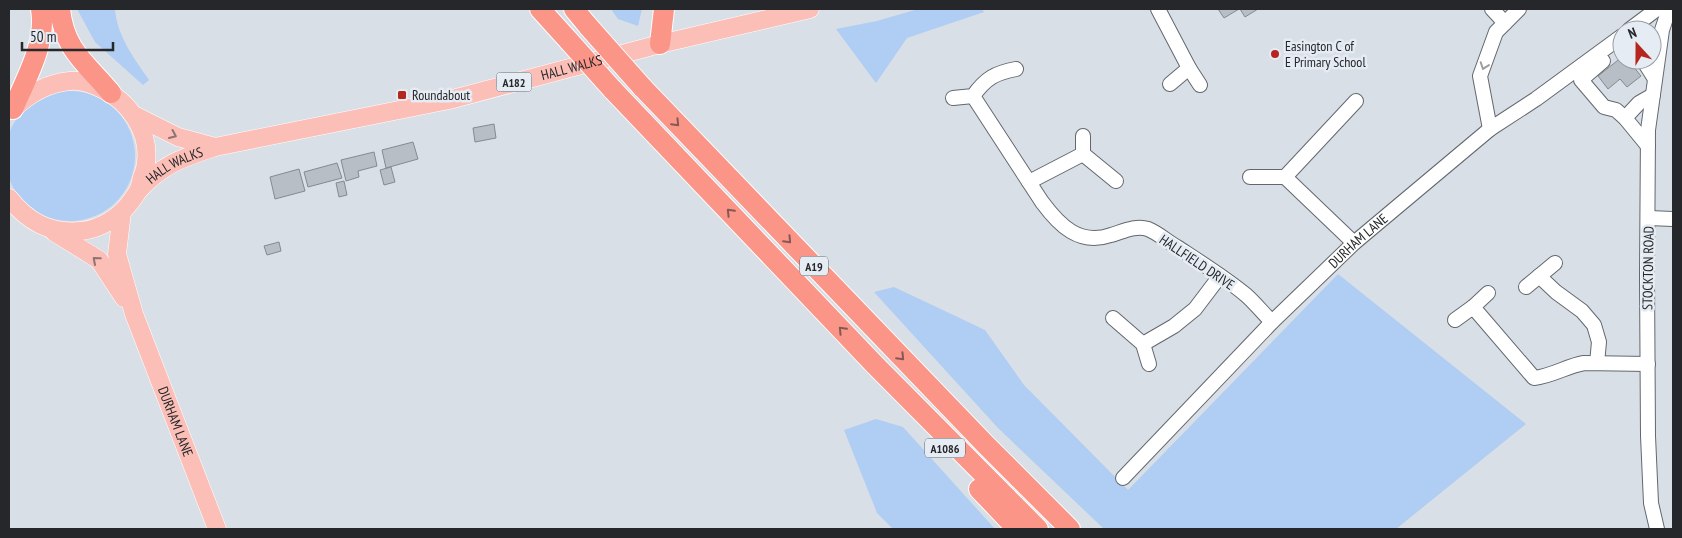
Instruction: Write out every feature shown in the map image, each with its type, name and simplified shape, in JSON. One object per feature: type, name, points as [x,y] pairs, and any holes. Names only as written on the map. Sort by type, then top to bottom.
[{"type":"highway","points":[[11,112],[40,41],[43,18],[41,9]]},
{"type":"highway","points":[[60,9],[63,29],[74,53],[111,93]]},
{"type":"highway","name":"A19","points":[[542,9],[612,89],[875,365],[1038,529]]},
{"type":"highway","name":"A19","points":[[576,9],[588,26],[642,88],[986,446],[1070,529]]},
{"type":"highway","points":[[660,44],[664,9]]},
{"type":"highway","name":"A1086","points":[[875,365],[968,477],[1017,529]]},
{"type":"highway","points":[[986,446],[1078,529]]},
{"type":"main road","name":"HALL WALKS","points":[[122,212],[154,174],[178,160],[215,147],[449,100],[660,44],[810,9]]},
{"type":"main road","points":[[11,112],[27,96],[49,85],[71,81],[90,83],[111,93],[120,99],[134,115],[143,133],[146,162],[139,190]]},
{"type":"main road","name":"HALL WALKS","points":[[134,115],[178,137],[215,147]]},
{"type":"main road","points":[[9,198],[14,210]]},
{"type":"main road","name":"DURHAM LANE","points":[[14,210],[99,260],[134,314]]},
{"type":"main road","points":[[43,226],[69,232],[87,230],[107,223],[122,212]]},
{"type":"main road","name":"DURHAM LANE","points":[[122,212],[118,254],[134,314],[217,529]]},
{"type":"street","points":[[1158,9],[1200,85]]},
{"type":"street","points":[[1492,9],[1505,23]]},
{"type":"street","points":[[1490,128],[1480,76],[1496,32],[1519,9]]},
{"type":"street","points":[[1643,20],[1657,9]]},
{"type":"street","name":"STOCKTON ROAD","points":[[1662,26],[1669,9]]},
{"type":"street","name":"DURHAM LANE","points":[[1123,478],[1272,322],[1354,243],[1490,128],[1612,49]]},
{"type":"street","points":[[1602,56],[1581,80],[1604,107],[1616,110],[1625,118],[1648,146]]},
{"type":"street","points":[[1170,84],[1189,68]]},
{"type":"street","points":[[953,98],[973,96],[984,82],[1001,72],[1016,69]]},
{"type":"street","points":[[1649,70],[1655,79]]},
{"type":"street","name":"STOCKTON ROAD","points":[[1655,70],[1648,130],[1649,218],[1647,277],[1648,436],[1651,503],[1657,529]]},
{"type":"street","points":[[1625,118],[1639,103],[1653,94]]},
{"type":"street","name":"HALLFIELD DRIVE","points":[[973,96],[1054,218],[1068,230],[1088,239],[1109,236],[1122,230],[1147,229],[1220,276],[1247,296],[1272,322]]},
{"type":"street","points":[[1285,177],[1356,101]]},
{"type":"street","points":[[1083,136],[1083,154]]},
{"type":"street","points":[[1029,182],[1083,154]]},
{"type":"street","points":[[1083,154],[1116,181]]},
{"type":"street","points":[[1250,177],[1285,177],[1354,243]]},
{"type":"street","points":[[1649,218],[1673,219]]},
{"type":"street","points":[[1526,287],[1554,263]]},
{"type":"street","points":[[1143,344],[1174,326],[1195,309],[1220,276]]},
{"type":"street","points":[[1539,276],[1556,292],[1582,311],[1594,325],[1599,342],[1596,362]]},
{"type":"street","points":[[1455,320],[1488,293]]},
{"type":"street","points":[[1473,307],[1534,378],[1546,376],[1576,364],[1596,362],[1648,364]]},
{"type":"street","points":[[1114,318],[1143,344],[1148,364]]},
{"type":"shaded area","points":[[77,9],[115,9],[116,19],[123,38],[149,80],[143,85],[95,42]]},
{"type":"shaded area","points":[[611,9],[642,9],[638,26],[618,19]]},
{"type":"shaded area","points":[[918,9],[982,9],[984,12],[907,38],[876,83],[836,29],[877,21]]},
{"type":"shaded area","points":[[70,91],[95,96],[116,110],[130,131],[135,156],[130,181],[116,202],[95,216],[70,221],[45,216],[24,202],[10,181],[5,156],[10,131],[24,110],[45,96]]},
{"type":"shaded area","points":[[1338,274],[1526,424],[1396,529],[1104,529],[998,428],[874,292],[894,287],[985,330],[1024,385],[1128,490]]},
{"type":"shaded area","points":[[876,419],[903,427],[995,529],[893,529],[877,513],[844,430]]},
{"type":"building","points":[[1218,9],[1239,9],[1224,18]]},
{"type":"building","points":[[1240,9],[1258,9],[1245,17]]},
{"type":"building","points":[[1612,65],[1612,70],[1636,70],[1641,76],[1627,87],[1620,79],[1608,89],[1598,76]]},
{"type":"building","points":[[494,124],[496,138],[475,142],[473,128]]},
{"type":"building","points":[[413,142],[418,159],[386,168],[382,150]]},
{"type":"building","points":[[374,152],[377,166],[358,171],[359,177],[346,181],[341,160]]},
{"type":"building","points":[[337,163],[342,178],[308,187],[304,172]]},
{"type":"building","points":[[391,167],[395,182],[384,185],[380,170]]},
{"type":"building","points":[[299,169],[305,191],[275,199],[270,177]]},
{"type":"building","points":[[344,181],[347,195],[339,197],[336,183]]},
{"type":"building","points":[[279,242],[281,251],[267,255],[264,246]]},
{"type":"place","name":"Easington C of E Primary School","points":[[1275,54]]},
{"type":"place","name":"Roundabout","points":[[402,95]]}]
